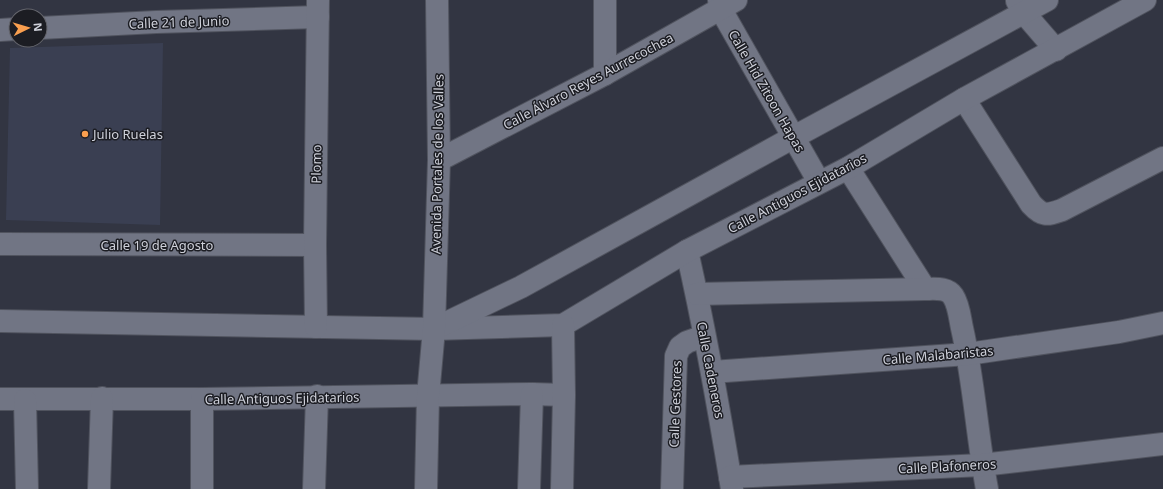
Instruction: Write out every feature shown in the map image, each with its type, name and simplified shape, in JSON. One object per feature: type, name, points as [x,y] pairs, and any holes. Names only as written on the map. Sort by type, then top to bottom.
[{"type":"street","name":"Avenida Portales de los Valles","points":[[426,489],[428,396],[434,329],[439,160],[438,0]]},
{"type":"street","points":[[604,0],[605,74]]},
{"type":"street","name":"Calle Antiguos Ejidatarios","points":[[434,329],[521,287],[794,137],[1020,6],[1047,0]]},
{"type":"street","name":"Calle Antiguos Ejidatarios","points":[[0,321],[434,329],[563,325],[687,251],[848,168],[964,99],[1145,0]]},
{"type":"street","name":"Calle Álvaro Reyes Aurrecochea","points":[[439,160],[605,74],[725,3]]},
{"type":"street","name":"Calle Hid Zitoon Hapas","points":[[725,3],[794,137],[819,182]]},
{"type":"street","points":[[1020,6],[1056,50]]},
{"type":"street","name":"Calle 21 de Junio","points":[[48,28],[156,22],[318,9]]},
{"type":"street","name":"Plomo","points":[[316,327],[315,245],[318,9]]},
{"type":"street","points":[[964,99],[1031,204],[1038,212],[1044,214],[1052,214],[1062,210],[1163,158]]},
{"type":"street","points":[[848,168],[925,289]]},
{"type":"street","name":"Calle 19 de Agosto","points":[[0,244],[315,245]]},
{"type":"street","name":"Calle Cadeneros","points":[[687,251],[712,372],[731,483]]},
{"type":"street","points":[[697,294],[925,289],[942,289],[949,291],[954,296],[958,308],[968,354],[982,465],[987,489]]},
{"type":"street","name":"Calle Malabaristas","points":[[712,372],[968,354],[1118,332],[1163,323]]},
{"type":"street","points":[[562,489],[564,395],[563,325]]},
{"type":"street","name":"Calle Gestores","points":[[672,489],[676,356],[680,347],[687,342],[704,336]]},
{"type":"street","points":[[530,489],[532,394]]},
{"type":"street","name":"Calle Antiguos Ejidatarios","points":[[0,399],[202,399],[317,396],[564,395]]},
{"type":"street","points":[[314,489],[317,396]]},
{"type":"street","points":[[99,489],[102,398]]},
{"type":"street","points":[[202,399],[202,489]]},
{"type":"street","points":[[25,400],[27,489]]},
{"type":"street","name":"Calle Plafoneros","points":[[731,483],[982,465],[1163,444]]},
{"type":"shaded area","name":"Julio Ruelas","points":[[163,43],[160,225],[6,220],[10,48],[48,48],[48,47]]},
{"type":"place","name":"Julio Ruelas","points":[[85,134]]}]
